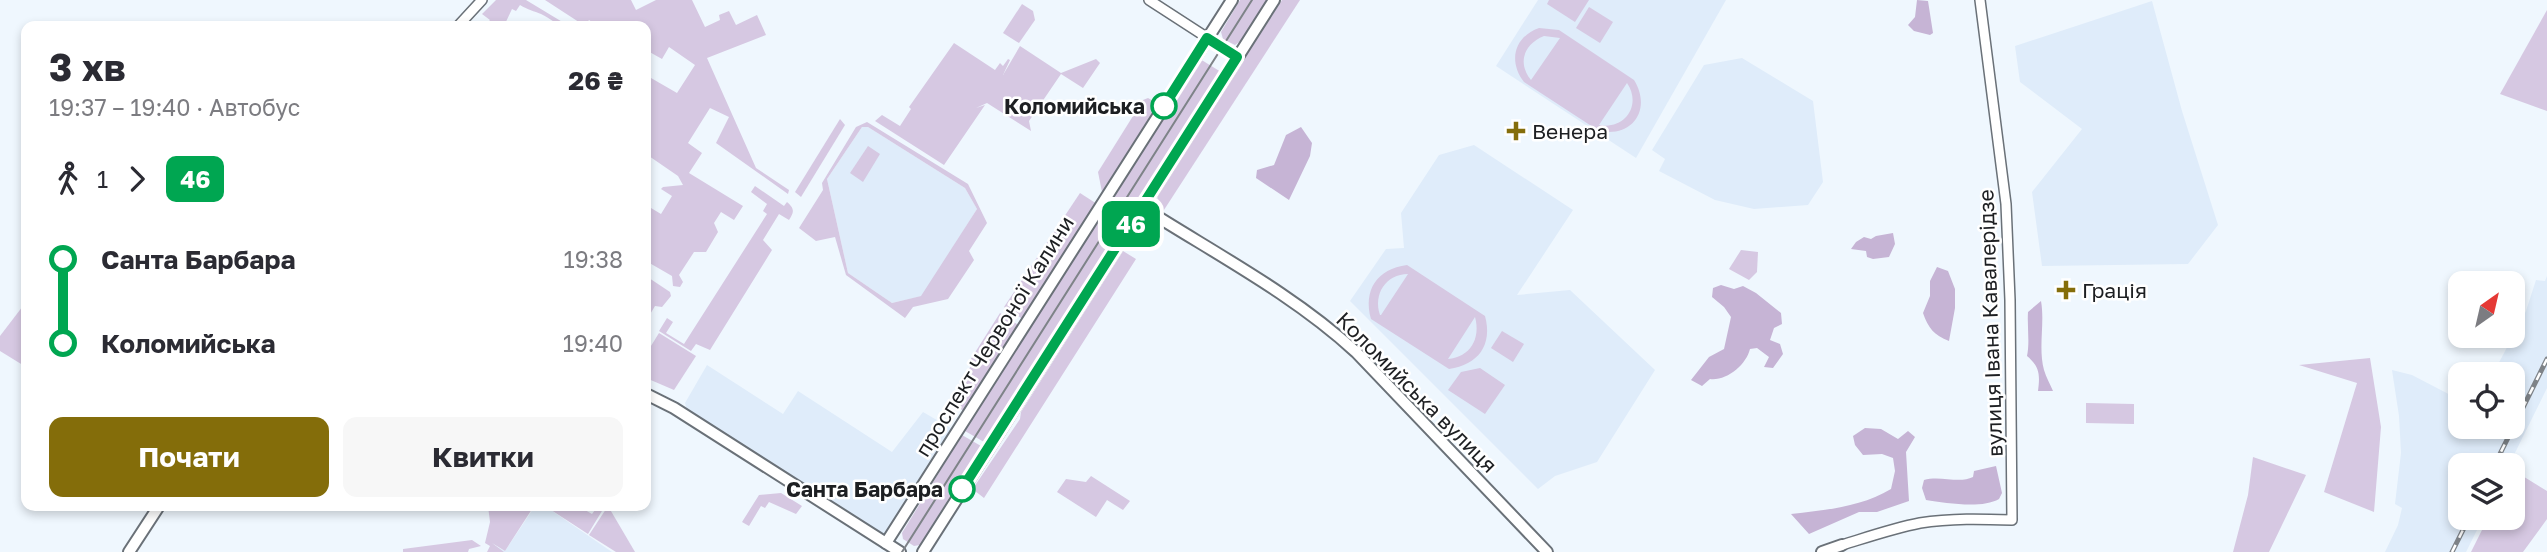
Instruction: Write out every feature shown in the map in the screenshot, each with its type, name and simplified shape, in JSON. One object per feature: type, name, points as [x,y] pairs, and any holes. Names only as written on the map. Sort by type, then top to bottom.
[{"type":"main road","name":"проспект Червоної Калини","points":[[883,548],[1232,0]]},
{"type":"main road","points":[[923,552],[1274,0]]},
{"type":"main road","name":"Коломийська вулиця","points":[[1142,207],[1333,331],[1547,552]]},
{"type":"main road","points":[[651,396],[674,408],[883,548],[900,552]]},
{"type":"main road","points":[[129,552],[156,511]]},
{"type":"main road","points":[[1822,552],[1842,549]]},
{"type":"street","points":[[463,21],[482,0]]},
{"type":"street","points":[[1149,0],[1237,57]]},
{"type":"street","name":"вулиця Івана Кавалерідзе","points":[[1842,549],[1921,523],[1963,519],[2012,520],[2007,212],[1980,0]]},
{"type":"shaded area","points":[[496,0],[526,0],[561,21],[552,21],[520,5],[516,11],[512,9],[506,21],[489,21],[482,14]]},
{"type":"shaded area","points":[[545,0],[631,0],[636,10],[656,0],[692,0],[705,27],[720,20],[719,15],[729,11],[736,25],[757,15],[766,35],[707,58],[756,168],[789,190],[788,194],[716,143],[729,117],[710,108],[688,143],[702,153],[689,173],[743,206],[734,220],[721,212],[714,223],[718,232],[706,252],[694,252],[679,275],[683,282],[680,287],[673,286],[672,276],[651,264],[651,208],[661,214],[672,196],[661,189],[683,185],[678,176],[651,157],[651,78],[677,93],[695,65],[669,47],[662,59],[651,53],[651,21],[577,21]]},
{"type":"shaded area","points":[[1240,0],[1267,0],[1242,40],[1235,45],[1223,39],[1221,32]]},
{"type":"shaded area","points":[[1282,0],[1300,0],[1162,213],[1157,194]]},
{"type":"shaded area","points":[[1538,0],[1726,0],[1636,158],[1496,66]]},
{"type":"shaded area","points":[[1549,0],[1589,0],[1575,22],[1547,4]]},
{"type":"shaded area","points":[[1917,0],[1928,1],[1933,33],[1930,35],[1914,31],[1908,25],[1915,17]]},
{"type":"shaded area","points":[[2152,1],[2182,111],[2218,225],[2188,264],[2042,266],[2032,192],[2082,129],[2020,82],[2015,46]]},
{"type":"shaded area","points":[[1022,4],[1033,11],[1035,20],[1019,43],[1003,33]]},
{"type":"shaded area","points":[[1589,7],[1613,22],[1600,43],[1576,28]]},
{"type":"shaded area","points":[[2547,10],[2547,111],[2500,94]]},
{"type":"shaded area","points":[[1539,28],[1559,30],[1634,80],[1641,101],[1640,111],[1630,126],[1611,132],[1599,131],[1524,82],[1516,66],[1516,50],[1524,37]],"holes":[[[1544,36],[1560,38],[1531,80],[1524,67],[1525,55],[1527,49]],[[1627,83],[1633,100],[1628,114],[1616,124],[1599,125]]]},
{"type":"shaded area","points":[[954,43],[995,70],[1000,63],[1003,66],[1010,60],[1003,75],[1020,46],[1061,73],[1096,59],[1100,63],[1083,88],[1061,74],[1029,121],[1031,131],[987,103],[976,108],[985,105],[944,165],[875,121],[882,115],[900,126],[911,109],[909,107]]},
{"type":"shaded area","points":[[1742,58],[1813,101],[1823,182],[1808,205],[1754,209],[1715,200],[1659,171],[1665,159],[1652,150],[1704,65]]},
{"type":"shaded area","points":[[1200,59],[1221,72],[1130,214],[1109,201]]},
{"type":"shaded area","points":[[1148,98],[1155,102],[1152,114],[1102,192],[1098,172],[1143,100]]},
{"type":"shaded area","points":[[840,119],[845,125],[801,197],[795,192]]},
{"type":"shaded area","points":[[867,122],[968,184],[987,223],[969,251],[974,260],[948,299],[913,307],[905,318],[846,275],[835,237],[816,241],[799,228],[823,190],[822,183],[856,127]],"holes":[[[862,127],[868,127],[965,188],[977,209],[921,296],[892,303],[848,273],[827,179]]]},
{"type":"shaded area","points":[[862,127],[868,127],[965,188],[977,209],[922,296],[892,303],[848,273],[827,179]]},
{"type":"shaded area","points":[[1301,127],[1312,143],[1310,156],[1289,200],[1256,178],[1257,170],[1274,165],[1286,135]]},
{"type":"shaded area","points":[[1474,145],[1573,210],[1517,295],[1570,290],[1655,370],[1597,462],[1555,476],[1538,489],[1350,301],[1386,249],[1404,248],[1401,213],[1439,155]]},
{"type":"shaded area","points":[[868,146],[880,154],[863,182],[850,173]]},
{"type":"shaded area","points":[[755,186],[784,206],[787,202],[793,211],[792,215],[789,220],[779,214],[763,240],[772,250],[710,350],[696,344],[691,351],[659,331],[667,318],[673,322],[666,333],[684,344],[767,214],[763,211],[767,204],[751,192]]},
{"type":"shaded area","points":[[1080,193],[1097,204],[1024,320],[1004,307]]},
{"type":"shaded area","points":[[1105,208],[1125,221],[984,442],[965,431]]},
{"type":"shaded area","points":[[1893,233],[1895,244],[1889,257],[1873,259],[1867,257],[1866,251],[1851,249],[1864,237],[1871,239]]},
{"type":"shaded area","points":[[1741,250],[1758,252],[1757,272],[1749,280],[1729,269]]},
{"type":"shaded area","points":[[1123,251],[1136,259],[984,498],[974,487],[1020,419],[1021,412]]},
{"type":"shaded area","points":[[1407,265],[1485,316],[1487,336],[1481,352],[1475,358],[1449,369],[1371,319],[1371,290],[1380,276]],"holes":[[[1408,274],[1381,315],[1380,315],[1378,300],[1383,287],[1393,277]],[[1475,317],[1476,333],[1472,346],[1462,355],[1448,359]]]},
{"type":"shaded area","points":[[1937,267],[1948,271],[1955,289],[1955,308],[1949,341],[1932,330],[1923,313],[1930,296],[1930,281]]},
{"type":"shaded area","points":[[2547,276],[2547,388],[2525,433],[2525,362],[2499,362],[2507,348],[2525,348],[2525,313],[2536,280],[2545,281]]},
{"type":"shaded area","points":[[651,279],[670,292],[671,296],[662,307],[655,306],[651,313]]},
{"type":"shaded area","points":[[1721,285],[1734,289],[1743,286],[1781,313],[1782,324],[1774,328],[1770,340],[1780,344],[1783,354],[1773,368],[1764,367],[1769,357],[1757,348],[1750,349],[1735,371],[1710,379],[1702,386],[1691,380],[1709,357],[1724,349],[1731,317],[1712,297],[1713,288]]},
{"type":"shaded area","points":[[2041,301],[2042,362],[2053,391],[2038,391],[2038,372],[2027,356],[2028,312]]},
{"type":"shaded area","points":[[21,309],[21,364],[0,351],[0,336]]},
{"type":"shaded area","points":[[1000,313],[1020,326],[965,412],[949,401],[972,364],[969,362]]},
{"type":"shaded area","points":[[1502,331],[1524,344],[1513,362],[1491,348]]},
{"type":"shaded area","points":[[659,333],[696,356],[674,390],[651,380],[651,346]]},
{"type":"shaded area","points":[[2370,358],[2381,427],[2374,512],[2324,492],[2357,383],[2299,365]]},
{"type":"shaded area","points":[[707,365],[783,414],[798,391],[892,452],[923,412],[954,430],[890,529],[883,534],[874,533],[687,410],[685,403]]},
{"type":"shaded area","points":[[1480,368],[1505,385],[1485,414],[1448,390],[1461,372]]},
{"type":"shaded area","points":[[2392,370],[2412,375],[2448,394],[2448,439],[2522,439],[2515,453],[2448,453],[2448,530],[2477,530],[2466,552],[2385,552],[2398,525],[2402,508],[2395,504],[2401,453]]},
{"type":"shaded area","points":[[2086,403],[2134,404],[2134,424],[2086,423]]},
{"type":"shaded area","points":[[1865,428],[1881,429],[1898,439],[1908,431],[1915,437],[1906,452],[1909,501],[1877,512],[1859,512],[1809,534],[1791,514],[1855,504],[1891,489],[1895,471],[1893,458],[1882,454],[1863,455],[1855,445],[1853,436]]},
{"type":"shaded area","points":[[962,435],[981,446],[920,545],[914,546],[903,539],[902,533]]},
{"type":"shaded area","points":[[2253,457],[2306,475],[2269,552],[2233,552],[2248,495]]},
{"type":"shaded area","points":[[1996,466],[2002,493],[1999,499],[1974,505],[1926,500],[1922,488],[1924,480],[1968,479],[1973,477],[1974,471]]},
{"type":"shaded area","points":[[1091,476],[1130,501],[1123,510],[1107,500],[1096,517],[1057,492],[1066,479],[1086,482]]},
{"type":"shaded area","points":[[2525,477],[2547,491],[2547,519],[2523,552],[2471,552],[2482,530],[2525,530]]},
{"type":"shaded area","points":[[781,493],[802,506],[796,514],[769,502],[765,508],[761,506],[749,526],[742,522],[759,495]]},
{"type":"shaded area","points":[[489,511],[531,511],[505,551],[492,543],[504,552],[487,552],[490,546],[485,543],[490,522]]},
{"type":"shaded area","points":[[532,511],[552,511],[612,552],[489,552],[492,544],[505,551]]},
{"type":"shaded area","points":[[553,511],[587,511],[592,514],[594,511],[602,511],[588,534]]},
{"type":"shaded area","points":[[605,511],[611,511],[635,552],[616,552],[589,535]]},
{"type":"shaded area","points":[[472,540],[481,546],[469,549],[468,552],[403,552],[403,549]]},
{"type":"tram line","points":[[902,552],[1252,0]]},
{"type":"railway","points":[[2500,453],[2547,359]]},
{"type":"railway","points":[[2452,552],[2463,530]]},
{"type":"bus line","name":"46","points":[[962,489],[1237,57],[1207,38],[1164,106]]},
{"type":"place","name":"Коломийська","points":[[1164,106]]},
{"type":"place","name":"Венера","points":[[1516,131]]},
{"type":"place","name":"Грація","points":[[2066,290]]},
{"type":"place","name":"Санта Барбара","points":[[962,489]]}]
